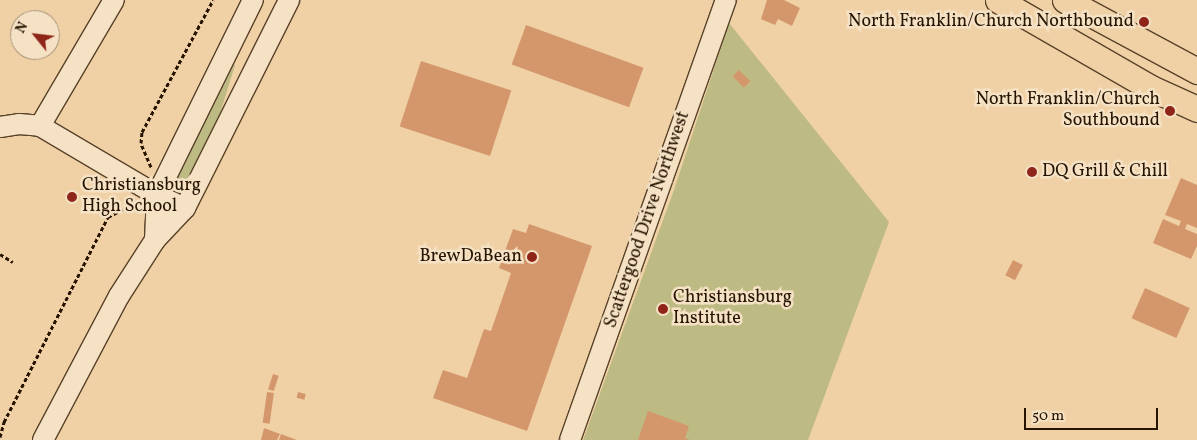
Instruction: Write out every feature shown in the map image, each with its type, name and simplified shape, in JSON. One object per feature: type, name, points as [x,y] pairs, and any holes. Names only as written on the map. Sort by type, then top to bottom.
[{"type":"main road","points":[[998,0],[1151,88],[1197,109]]},
{"type":"main road","points":[[1065,0],[1197,71]]},
{"type":"street","points":[[40,126],[114,0]]},
{"type":"street","points":[[155,240],[150,191],[253,0]]},
{"type":"street","points":[[43,440],[110,312],[155,240],[185,208],[288,0]]},
{"type":"street","name":"Scattergood Drive Northwest","points":[[570,440],[726,0]]},
{"type":"street","points":[[0,127],[19,124],[40,126],[150,191],[185,208]]},
{"type":"path","points":[[0,437],[4,422],[108,217],[135,203],[150,191],[151,167],[141,142],[142,132],[213,0]]},
{"type":"path","points":[[0,254],[13,262]]},
{"type":"shaded area","points":[[729,23],[889,222],[808,440],[583,440],[674,190]]},
{"type":"shaded area","points":[[233,63],[235,65],[219,117],[183,189],[179,189],[173,184]]},
{"type":"building","points":[[767,0],[784,0],[800,8],[792,26],[778,19],[775,25],[761,19]]},
{"type":"building","points":[[526,25],[643,68],[629,107],[512,64]]},
{"type":"building","points":[[421,61],[511,90],[490,156],[400,127]]},
{"type":"building","points":[[739,70],[750,81],[744,88],[733,76]]},
{"type":"building","points":[[1181,178],[1197,185],[1197,228],[1187,224],[1185,229],[1197,234],[1197,246],[1191,259],[1153,243],[1163,219],[1179,226],[1181,221],[1165,215]]},
{"type":"building","points":[[529,224],[592,246],[527,431],[433,398],[443,370],[467,378],[484,329],[491,331],[511,273],[499,268],[513,229],[526,233]]},
{"type":"building","points":[[1013,260],[1023,265],[1015,280],[1005,275]]},
{"type":"building","points":[[1145,288],[1190,308],[1176,338],[1132,318]]},
{"type":"building","points":[[273,374],[279,376],[274,391],[268,389]]},
{"type":"building","points":[[267,392],[274,393],[270,424],[263,423]]},
{"type":"building","points":[[298,392],[306,394],[304,400],[297,398]]},
{"type":"building","points":[[648,411],[689,426],[685,438],[690,440],[638,440]]},
{"type":"building","points":[[264,428],[280,434],[277,440],[261,440]]},
{"type":"building","points":[[281,434],[297,440],[279,440]]},
{"type":"place","name":"North Franklin/Church Northbound","points":[[1144,22]]},
{"type":"place","name":"North Franklin/Church Southbound","points":[[1170,111]]},
{"type":"place","name":"DQ Grill & Chill","points":[[1032,172]]},
{"type":"place","name":"Christiansburg High School","points":[[72,197]]},
{"type":"place","name":"BrewDaBean","points":[[532,257]]},
{"type":"place","name":"Christiansburg Institute","points":[[663,309]]}]
